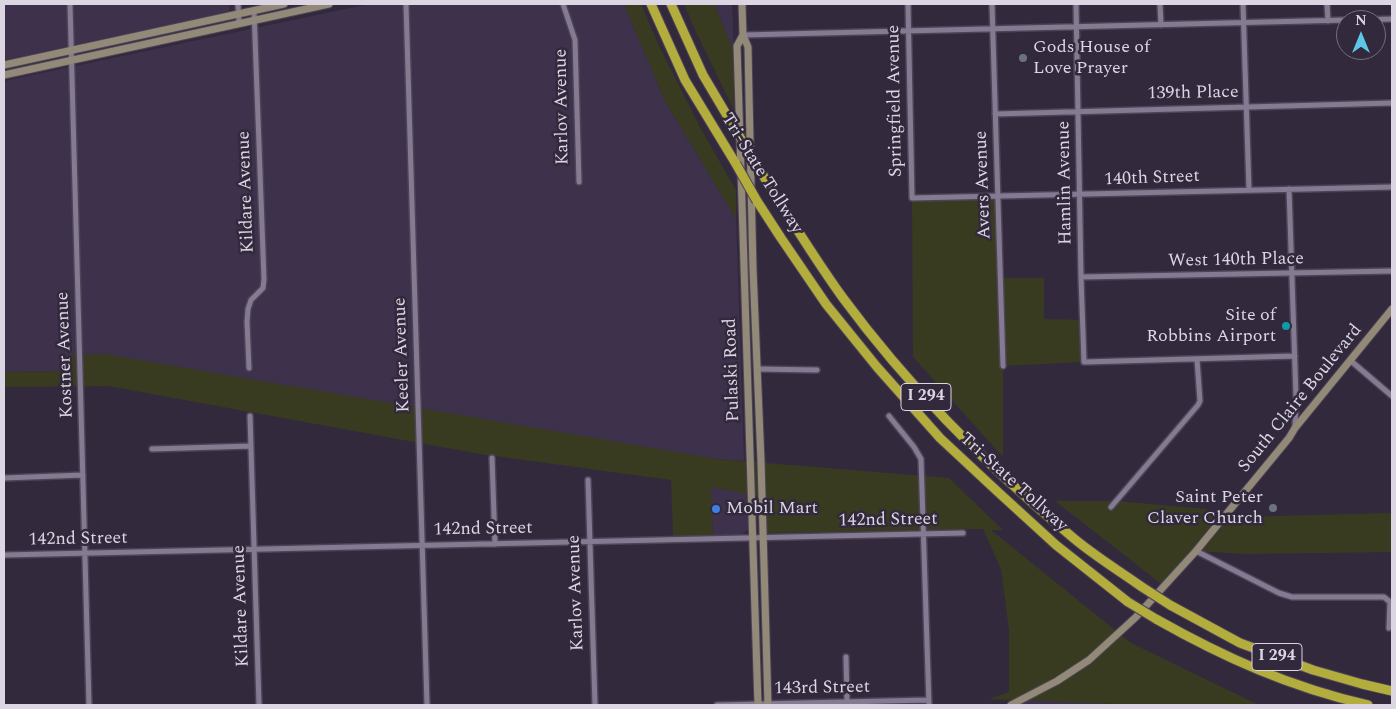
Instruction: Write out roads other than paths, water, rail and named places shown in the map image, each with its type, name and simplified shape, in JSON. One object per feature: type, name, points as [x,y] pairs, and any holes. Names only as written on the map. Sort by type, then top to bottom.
[{"type":"highway","name":"Tri-State Tollway","points":[[651,4],[685,80],[781,238],[826,304],[876,367],[940,438],[1056,545],[1128,602],[1200,644],[1249,667],[1324,694],[1368,705]]},
{"type":"highway","name":"Tri-State Tollway","points":[[672,4],[703,75],[799,233],[844,298],[894,361],[956,431],[1072,537],[1170,605],[1240,643],[1313,670],[1392,691]]},
{"type":"main road","points":[[4,65],[284,4]]},
{"type":"main road","points":[[4,75],[329,4]]},
{"type":"main road","name":"Pulaski Road","points":[[742,4],[743,35],[748,47],[753,269],[758,369],[768,704]]},
{"type":"main road","name":"Pulaski Road","points":[[743,35],[738,46],[758,705]]},
{"type":"main road","name":"South Claire Boulevard","points":[[1011,705],[1089,660],[1136,617],[1196,551],[1392,309]]},
{"type":"street","name":"Kostner Avenue","points":[[70,4],[89,705]]},
{"type":"street","points":[[238,4],[239,23]]},
{"type":"street","name":"Keeler Avenue","points":[[406,4],[427,705]]},
{"type":"street","name":"Karlov Avenue","points":[[563,4],[575,40],[579,182]]},
{"type":"street","name":"Springfield Avenue","points":[[908,4],[912,198]]},
{"type":"street","name":"Avers Avenue","points":[[992,4],[1003,366]]},
{"type":"street","name":"Hamlin Avenue","points":[[1076,4],[1084,362],[1197,359]]},
{"type":"street","points":[[1160,4],[1160,25]]},
{"type":"street","points":[[1243,4],[1249,190]]},
{"type":"street","points":[[1327,4],[1328,21]]},
{"type":"street","name":"Kildare Avenue","points":[[249,368],[246,322],[248,309],[251,300],[263,288],[264,280],[254,10]]},
{"type":"street","points":[[743,35],[1336,21]]},
{"type":"street","name":"139th Place","points":[[995,114],[1078,110],[1392,103]]},
{"type":"street","name":"140th Street","points":[[912,198],[1392,187]]},
{"type":"street","points":[[1289,189],[1295,356],[1295,428]]},
{"type":"street","name":"West 140th Place","points":[[1081,277],[1392,271]]},
{"type":"street","points":[[1111,507],[1198,405],[1200,401],[1197,359],[1295,356]]},
{"type":"street","points":[[1351,361],[1392,396]]},
{"type":"street","points":[[758,369],[817,370]]},
{"type":"street","name":"Kildare Avenue","points":[[250,416],[258,705]]},
{"type":"street","points":[[889,416],[914,447],[921,459],[929,703]]},
{"type":"street","points":[[152,449],[251,446]]},
{"type":"street","points":[[492,458],[495,544]]},
{"type":"street","points":[[4,478],[83,475]]},
{"type":"street","name":"Karlov Avenue","points":[[588,480],[594,705]]},
{"type":"street","name":"142nd Street","points":[[4,555],[963,533]]},
{"type":"street","points":[[1196,551],[1279,594],[1292,597],[1384,597],[1390,602],[1391,606],[1389,628]]},
{"type":"street","points":[[846,657],[847,702]]},
{"type":"street","name":"143rd Street","points":[[717,705],[847,702],[929,703]]},
{"type":"place","name":"Gods House of Love Prayer","points":[[1023,58]]},
{"type":"place","name":"Site of Robbins Airport","points":[[1286,326]]},
{"type":"place","name":"Saint Peter Claver Church","points":[[1273,508]]},
{"type":"place","name":"Mobil Mart","points":[[716,509]]}]
